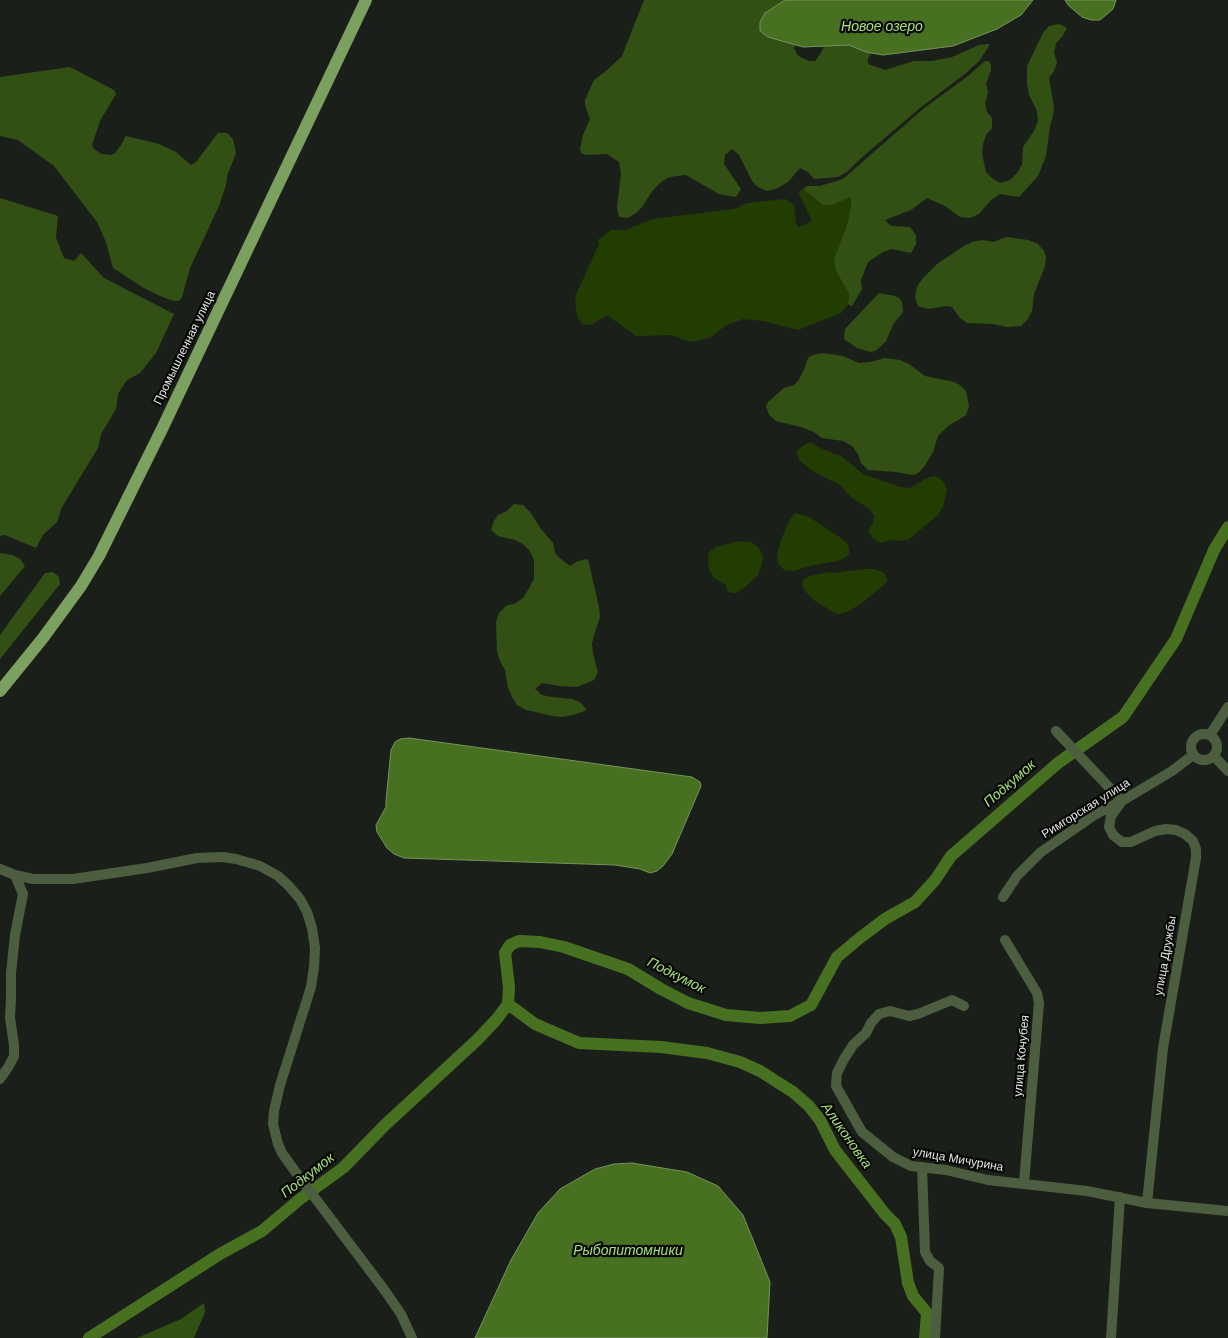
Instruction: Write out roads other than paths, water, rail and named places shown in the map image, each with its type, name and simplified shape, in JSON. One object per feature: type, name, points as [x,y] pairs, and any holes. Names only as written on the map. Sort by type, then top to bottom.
[{"type":"main road","name":"Промышленная улица","points":[[0,691],[76,594],[99,556],[166,421],[366,0]]},
{"type":"street","points":[[1210,735],[1228,707]]},
{"type":"street","points":[[1056,731],[1122,801]]},
{"type":"street","points":[[1201,734],[1210,735],[1217,744],[1216,752],[1214,756],[1207,760],[1199,760],[1193,755],[1191,747],[1194,739],[1201,734]]},
{"type":"street","name":"Римгорская улица","points":[[1003,897],[1017,876],[1041,852],[1096,814],[1172,771],[1193,755]]},
{"type":"street","points":[[1214,756],[1228,771]]},
{"type":"street","name":"улица Дружбы","points":[[1122,801],[1110,816],[1109,827],[1122,842],[1131,842],[1155,831],[1166,829],[1176,830],[1185,834],[1193,841],[1196,849],[1163,1048],[1147,1203]]},
{"type":"street","points":[[0,869],[15,875],[33,878],[73,879],[147,868],[197,858],[223,857],[260,866],[278,876],[288,885],[300,899],[307,912],[315,948],[311,987],[280,1085],[274,1111],[273,1124],[278,1144],[297,1174],[384,1288],[401,1314],[412,1338]]},
{"type":"street","points":[[0,1079],[14,1056],[10,1018],[11,973],[15,935],[23,894],[15,875]]},
{"type":"street","name":"улица Кочубея","points":[[1004,940],[1037,993],[1039,1004],[1024,1183]]},
{"type":"street","name":"улица Мичурина","points":[[964,1006],[952,1000],[909,1016],[890,1011],[879,1014],[871,1023],[866,1034],[854,1045],[844,1059],[837,1073],[836,1086],[862,1132],[893,1158],[911,1166],[946,1170],[988,1180],[1087,1192],[1147,1203],[1228,1211]]},
{"type":"street","points":[[922,1167],[925,1252],[930,1261],[939,1268],[935,1338]]},
{"type":"street","points":[[1111,1338],[1120,1197]]},
{"type":"water","name":"Новое озеро","points":[[785,0],[1033,0],[1021,15],[997,29],[953,46],[883,55],[866,52],[849,45],[803,47],[768,37],[760,31],[760,22],[765,13]]},
{"type":"water","points":[[1065,0],[1116,0],[1113,9],[1100,20],[1091,20],[1082,17]]},
{"type":"water","points":[[409,738],[692,777],[700,782],[701,786],[672,854],[663,866],[657,871],[650,873],[640,869],[615,865],[404,858],[394,854],[387,848],[377,832],[376,825],[386,807],[391,750],[395,742],[400,739]]},
{"type":"water","name":"Рыбопитомники","points":[[632,1163],[687,1172],[718,1186],[743,1215],[770,1282],[767,1338],[475,1338],[511,1260],[538,1213],[560,1189],[595,1169],[614,1164]]},
{"type":"waterway","name":"Подкумок","points":[[89,1338],[220,1254],[262,1231],[300,1199],[343,1168],[385,1125],[477,1040],[508,1004],[509,987],[505,953],[510,945],[519,941],[540,942],[564,947],[628,969],[688,1003],[726,1015],[760,1018],[790,1016],[811,1005],[837,957],[885,919],[915,902],[935,880],[951,856],[1058,763],[1123,717],[1176,639],[1214,550],[1228,527]]},
{"type":"waterway","name":"Аликоновка","points":[[508,1004],[535,1024],[579,1043],[661,1047],[707,1053],[740,1062],[760,1071],[793,1092],[809,1106],[820,1120],[835,1150],[895,1224],[901,1237],[908,1283],[913,1296],[927,1313],[925,1338]]}]
